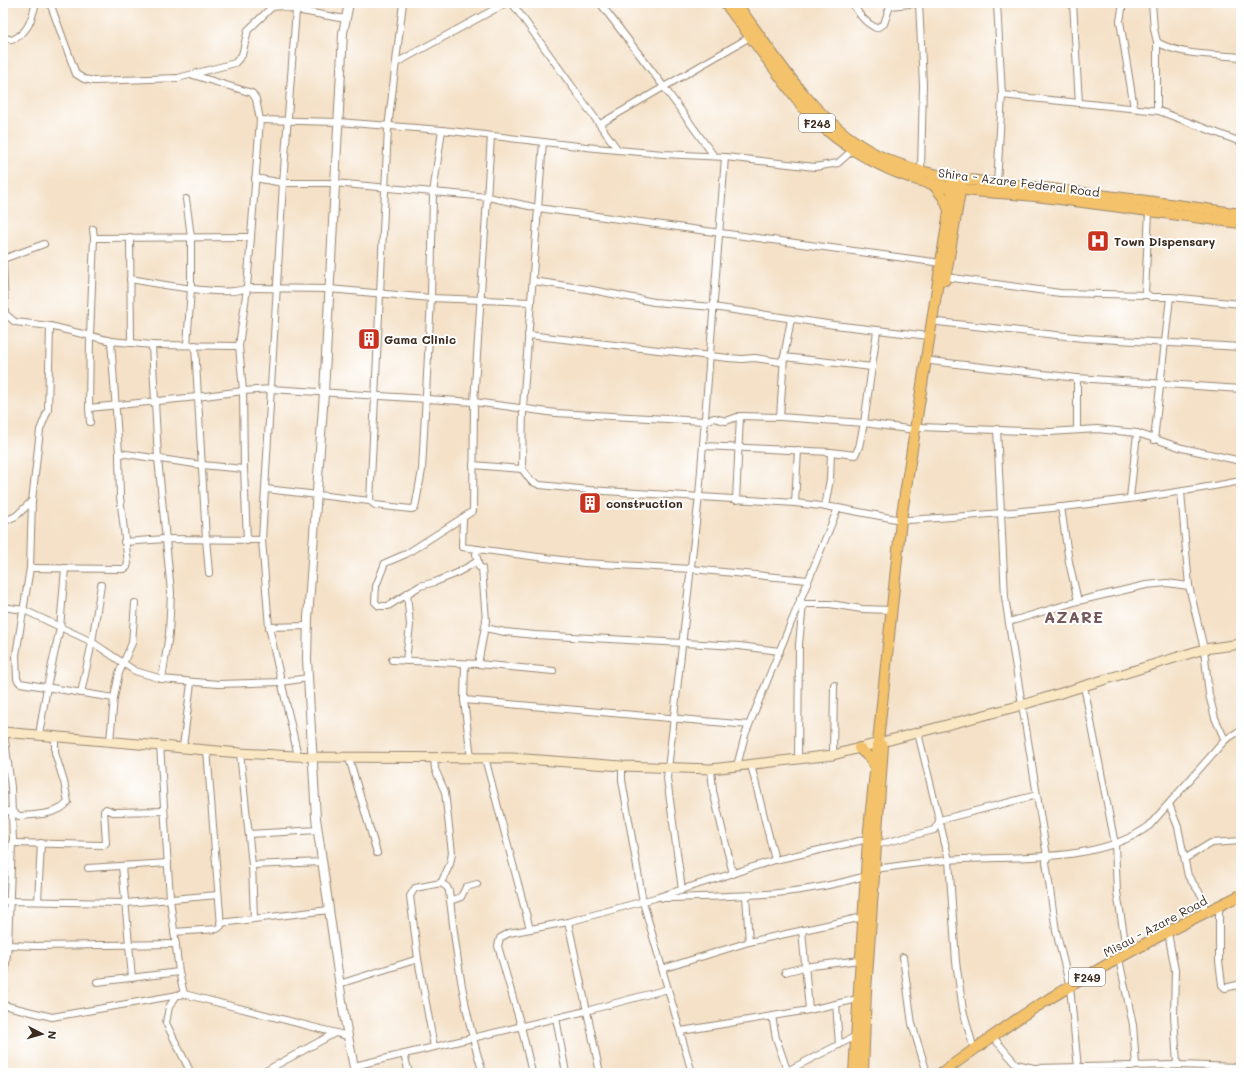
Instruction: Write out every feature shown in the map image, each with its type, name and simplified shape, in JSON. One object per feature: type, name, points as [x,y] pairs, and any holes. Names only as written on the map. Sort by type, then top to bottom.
[{"type":"main road","name":"Shira - Azare Federal Road","points":[[725,3],[805,110],[817,122],[856,148],[902,174],[932,183],[997,184],[1197,213],[1241,223]]},
{"type":"main road","name":"Shira - Azare Federal Road","points":[[736,3],[812,104],[856,148],[957,184],[980,190],[1042,196],[1149,212],[1241,214]]},
{"type":"main road","points":[[932,183],[953,210]]},
{"type":"main road","points":[[918,428],[946,277],[957,184]]},
{"type":"main road","points":[[854,1073],[865,876],[872,842],[891,610],[918,428],[929,336],[941,263],[953,210],[967,195],[980,190]]},
{"type":"main road","points":[[863,1073],[866,991],[874,869],[872,842],[874,765],[880,743],[904,520]]},
{"type":"main road","points":[[4,732],[207,750],[313,757],[485,758],[622,766],[711,769],[833,755],[1022,705],[1204,649],[1241,644]]},
{"type":"main road","points":[[859,748],[871,759],[874,765]]},
{"type":"main road","name":"Misau - Azare Road","points":[[946,1072],[974,1050],[1070,986],[1219,906],[1241,896]]},
{"type":"street","points":[[3,37],[12,40],[22,35],[30,22],[36,3]]},
{"type":"street","points":[[50,3],[76,74],[84,80],[94,81],[170,79],[235,63],[242,55],[248,30],[272,7],[281,6],[345,19]]},
{"type":"street","points":[[298,756],[269,627],[262,540],[283,183],[296,10],[305,3]]},
{"type":"street","points":[[349,3],[345,19],[334,183],[324,393],[308,626],[308,678],[318,830],[339,984],[354,1069],[404,1054],[586,1011],[668,989]]},
{"type":"street","points":[[370,501],[388,128],[403,3]]},
{"type":"street","points":[[396,63],[506,3]]},
{"type":"street","points":[[512,3],[618,150]]},
{"type":"street","points":[[600,3],[714,156]]},
{"type":"street","points":[[852,3],[860,17],[868,24],[876,28],[884,24],[890,6],[919,3],[923,84],[921,171]]},
{"type":"street","points":[[997,3],[1002,95],[997,184]]},
{"type":"street","points":[[1073,3],[1080,103]]},
{"type":"street","points":[[1123,3],[1120,21],[1134,108]]},
{"type":"street","points":[[1152,3],[1154,29],[1157,42],[1156,105],[1159,111]]},
{"type":"street","points":[[600,124],[750,37]]},
{"type":"street","points":[[1157,42],[1182,51],[1241,57]]},
{"type":"street","points":[[192,74],[252,93],[256,99],[260,120],[248,288],[239,346],[243,390],[247,541]]},
{"type":"street","points":[[1002,95],[1159,111],[1241,142]]},
{"type":"street","points":[[260,120],[288,122],[338,122],[388,128],[442,130],[618,150],[714,156],[823,166],[838,163],[856,148]]},
{"type":"street","points":[[266,489],[370,501],[375,505],[411,509],[415,508],[422,470],[431,298],[433,193],[442,130]]},
{"type":"street","points":[[478,561],[455,574],[420,586],[388,606],[379,606],[375,602],[376,586],[385,563],[406,554],[442,530],[463,519],[473,511],[474,402],[491,136]]},
{"type":"street","points":[[543,142],[523,407],[522,469],[531,481],[540,485],[795,503],[838,508],[904,520],[1061,507],[1181,492],[1241,482]]},
{"type":"street","points":[[682,890],[667,778],[699,496],[725,157]]},
{"type":"street","points":[[255,178],[283,183],[334,183],[488,197],[538,208],[941,263]]},
{"type":"street","points":[[186,199],[191,238],[191,289],[187,345]]},
{"type":"street","points":[[1146,295],[1144,293],[1149,212]]},
{"type":"street","points":[[90,422],[90,335],[94,238],[93,229]]},
{"type":"street","points":[[130,237],[131,343]]},
{"type":"street","points":[[94,238],[251,237]]},
{"type":"street","points":[[44,244],[3,259],[4,312],[14,322],[50,326],[78,334],[131,343],[152,345],[239,346]]},
{"type":"street","points":[[946,277],[1060,293],[1146,295],[1151,297],[1170,297],[1241,304]]},
{"type":"street","points":[[130,279],[191,289],[241,291],[248,288],[329,289],[431,298],[531,302]]},
{"type":"street","points":[[533,281],[587,289],[654,302],[790,318],[877,331],[929,336]]},
{"type":"street","points":[[1154,440],[1170,297]]},
{"type":"street","points":[[780,417],[784,357],[790,318]]},
{"type":"street","points":[[938,322],[1083,338],[1241,347]]},
{"type":"street","points":[[50,326],[48,410],[40,430],[32,501],[30,568],[16,655],[17,679],[20,683],[114,698]]},
{"type":"street","points":[[702,446],[798,450],[856,455],[864,423],[877,331]]},
{"type":"street","points":[[528,336],[742,359],[755,358],[780,362],[784,357]]},
{"type":"street","points":[[30,568],[127,567],[128,563],[124,542],[120,497],[120,453],[111,340]]},
{"type":"street","points":[[152,345],[158,458],[171,592],[168,634],[162,679]]},
{"type":"street","points":[[195,345],[209,573]]},
{"type":"street","points":[[784,357],[872,367]]},
{"type":"street","points":[[931,361],[1076,378],[1241,389]]},
{"type":"street","points":[[1076,378],[1077,430]]},
{"type":"street","points":[[89,408],[197,397],[243,390],[271,389],[474,402],[523,407],[556,413],[704,420],[714,418],[726,421],[740,416],[780,417],[918,428],[997,429],[1050,432],[1097,429],[1137,433],[1154,440],[1241,461]]},
{"type":"street","points":[[736,500],[740,416]]},
{"type":"street","points":[[997,429],[1000,513],[1009,622],[1048,856],[1046,862],[1056,931],[1070,986],[1078,1068]]},
{"type":"street","points":[[1130,498],[1137,433]]},
{"type":"street","points":[[795,503],[798,450]]},
{"type":"street","points":[[826,507],[830,479],[830,452]]},
{"type":"street","points":[[120,453],[202,465],[244,469]]},
{"type":"street","points":[[473,465],[522,469]]},
{"type":"street","points":[[1181,492],[1189,586],[1204,649],[1208,695],[1215,718],[1225,740]]},
{"type":"street","points":[[3,522],[16,516],[32,501]]},
{"type":"street","points":[[1061,507],[1069,562],[1078,601]]},
{"type":"street","points":[[737,766],[749,725],[801,602],[808,580],[827,538],[838,508]]},
{"type":"street","points":[[463,519],[462,547],[478,550],[584,563],[691,569],[808,580]]},
{"type":"street","points":[[124,542],[165,539],[262,540]]},
{"type":"street","points":[[478,550],[478,561],[479,567],[482,568],[486,605],[485,628],[478,664]]},
{"type":"street","points":[[39,735],[47,687],[60,628],[65,568]]},
{"type":"street","points":[[1009,622],[1078,601],[1146,585],[1167,583],[1189,586]]},
{"type":"street","points":[[81,693],[92,642],[101,585]]},
{"type":"street","points":[[406,661],[410,625],[407,593]]},
{"type":"street","points":[[110,741],[114,698],[119,673],[132,643],[135,602]]},
{"type":"street","points":[[801,602],[830,604],[862,609],[891,610]]},
{"type":"street","points":[[798,760],[799,644],[801,602]]},
{"type":"street","points":[[3,607],[24,610],[92,642],[134,671],[162,679],[191,683],[281,682],[308,678]]},
{"type":"street","points":[[269,627],[308,626]]},
{"type":"street","points":[[485,628],[504,632],[535,635],[739,646],[780,651]]},
{"type":"street","points":[[392,660],[478,664],[553,671]]},
{"type":"street","points":[[465,664],[464,700],[471,758]]},
{"type":"street","points":[[183,747],[191,683]]},
{"type":"street","points":[[833,755],[834,685]]},
{"type":"street","points":[[1084,686],[1114,844],[1123,957],[1133,1025],[1136,1065]]},
{"type":"street","points":[[464,700],[749,725]]},
{"type":"street","points":[[874,869],[949,860],[1048,856],[1114,844],[1137,835],[1149,826],[1225,740],[1241,730]]},
{"type":"street","points":[[3,993],[6,944],[6,901],[13,841],[12,811],[4,732]]},
{"type":"street","points":[[918,733],[949,860],[958,976],[963,1010],[974,1050]]},
{"type":"street","points":[[3,811],[12,811],[19,816],[46,814],[66,805],[68,802],[64,782],[55,753],[55,736]]},
{"type":"street","points":[[160,745],[170,898],[179,972],[184,994]]},
{"type":"street","points":[[174,932],[220,928],[207,750]]},
{"type":"street","points":[[240,752],[252,865],[254,918]]},
{"type":"street","points":[[349,758],[377,853]]},
{"type":"street","points":[[434,758],[436,769],[445,792],[452,853],[450,864],[441,883]]},
{"type":"street","points":[[485,758],[530,929]]},
{"type":"street","points":[[752,765],[776,860]]},
{"type":"street","points":[[622,766],[622,780],[643,902],[692,1073]]},
{"type":"street","points":[[711,769],[713,791],[733,874]]},
{"type":"street","points":[[532,1073],[521,1026],[498,946],[500,938],[509,933],[568,922],[643,902],[776,860],[934,830],[940,820],[1037,795]]},
{"type":"street","points":[[1169,804],[1176,820],[1186,858],[1188,876],[1202,896],[1206,913]]},
{"type":"street","points":[[12,843],[104,845],[106,843],[104,811],[106,809],[113,812],[164,811]]},
{"type":"street","points":[[249,834],[318,830]]},
{"type":"street","points":[[1186,858],[1211,843],[1241,841]]},
{"type":"street","points":[[38,901],[41,843]]},
{"type":"street","points":[[252,865],[322,862]]},
{"type":"street","points":[[88,868],[168,863]]},
{"type":"street","points":[[122,866],[132,978]]},
{"type":"street","points":[[655,898],[768,895],[826,887],[865,876]]},
{"type":"street","points":[[441,883],[450,891],[450,901],[463,993],[472,1038],[483,1073]]},
{"type":"street","points":[[434,1047],[418,959],[410,896],[415,888],[441,883]]},
{"type":"street","points":[[450,901],[461,897],[466,887],[477,884]]},
{"type":"street","points":[[6,901],[126,903],[218,895]]},
{"type":"street","points":[[746,896],[749,942]]},
{"type":"street","points":[[1219,906],[1219,961],[1222,985],[1225,988],[1229,988],[1241,984]]},
{"type":"street","points":[[220,923],[329,910]]},
{"type":"street","points":[[662,970],[749,942],[863,916]]},
{"type":"street","points":[[568,922],[600,1073]]},
{"type":"street","points":[[802,930],[804,967],[809,1010]]},
{"type":"street","points":[[1168,933],[1175,970],[1174,1015],[1177,1065]]},
{"type":"street","points":[[6,944],[36,946],[176,944]]},
{"type":"street","points":[[903,957],[912,1024],[927,1073]]},
{"type":"street","points":[[339,984],[418,959]]},
{"type":"street","points":[[785,972],[804,967],[860,960]]},
{"type":"street","points":[[97,982],[179,972]]},
{"type":"street","points":[[3,1006],[52,1017],[184,994],[348,1036]]},
{"type":"street","points":[[177,995],[169,1007],[166,1023],[191,1073]]},
{"type":"street","points":[[681,1032],[809,1010],[858,999]]},
{"type":"street","points":[[836,1004],[839,1045]]},
{"type":"street","points":[[772,1016],[785,1071],[856,1036]]},
{"type":"street","points":[[556,1018],[566,1073]]},
{"type":"street","points":[[262,1073],[335,1033]]},
{"type":"street","points":[[993,1037],[1016,1064],[1034,1068],[1078,1068],[1136,1065],[1241,1066]]},
{"type":"street","points":[[404,1054],[409,1073]]},
{"type":"place","name":"Town Dispensary","points":[[1098,241]]},
{"type":"place","name":"Gama Clinic","points":[[369,339]]},
{"type":"place","name":"construction","points":[[590,503]]},
{"type":"district","name":"AZARE","points":[[1074,616]]}]
